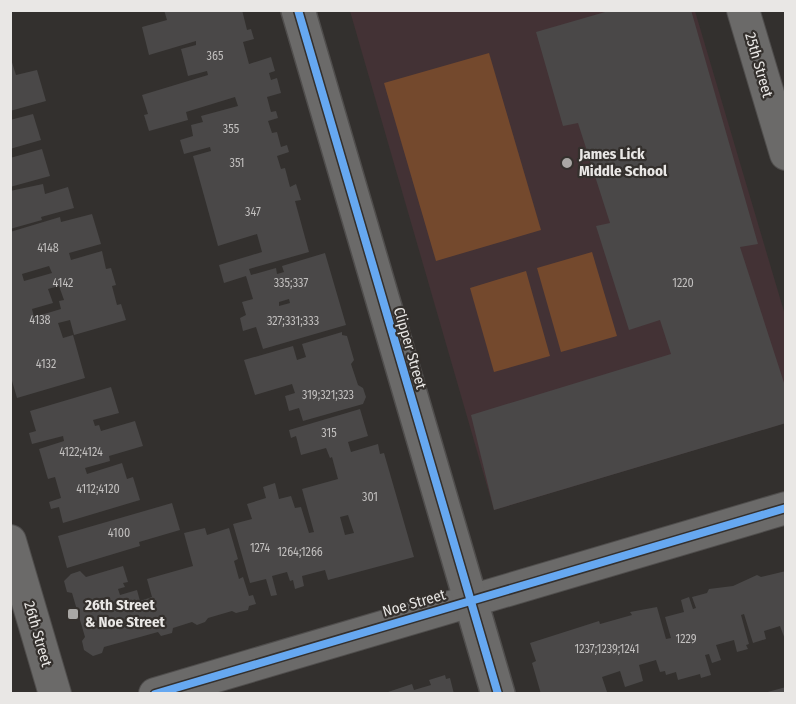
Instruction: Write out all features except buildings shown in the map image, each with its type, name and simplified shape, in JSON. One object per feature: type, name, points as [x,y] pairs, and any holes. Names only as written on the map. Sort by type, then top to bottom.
[{"type":"street","name":"Clipper Street","points":[[298,10],[498,693]]},
{"type":"street","name":"25th Street","points":[[743,10],[786,154]]},
{"type":"street","name":"Noe Street","points":[[155,693],[786,508]]},
{"type":"street","name":"26th Street","points":[[10,541],[55,693]]},
{"type":"shaded area","name":"James Lick Middle School","points":[[350,11],[695,11],[785,315],[785,423],[494,510]]},
{"type":"shaded area","points":[[489,53],[541,230],[436,261],[384,83]]},
{"type":"shaded area","points":[[592,252],[617,336],[561,352],[537,268]]},
{"type":"shaded area","points":[[526,271],[550,356],[494,372],[470,288]]},
{"type":"cycle path","points":[[298,10],[498,694]]},
{"type":"cycle path","points":[[155,694],[786,508]]},
{"type":"place","name":"James Lick Middle School","points":[[567,163]]},
{"type":"place","name":"26th Street & Noe Street","points":[[73,614]]}]
